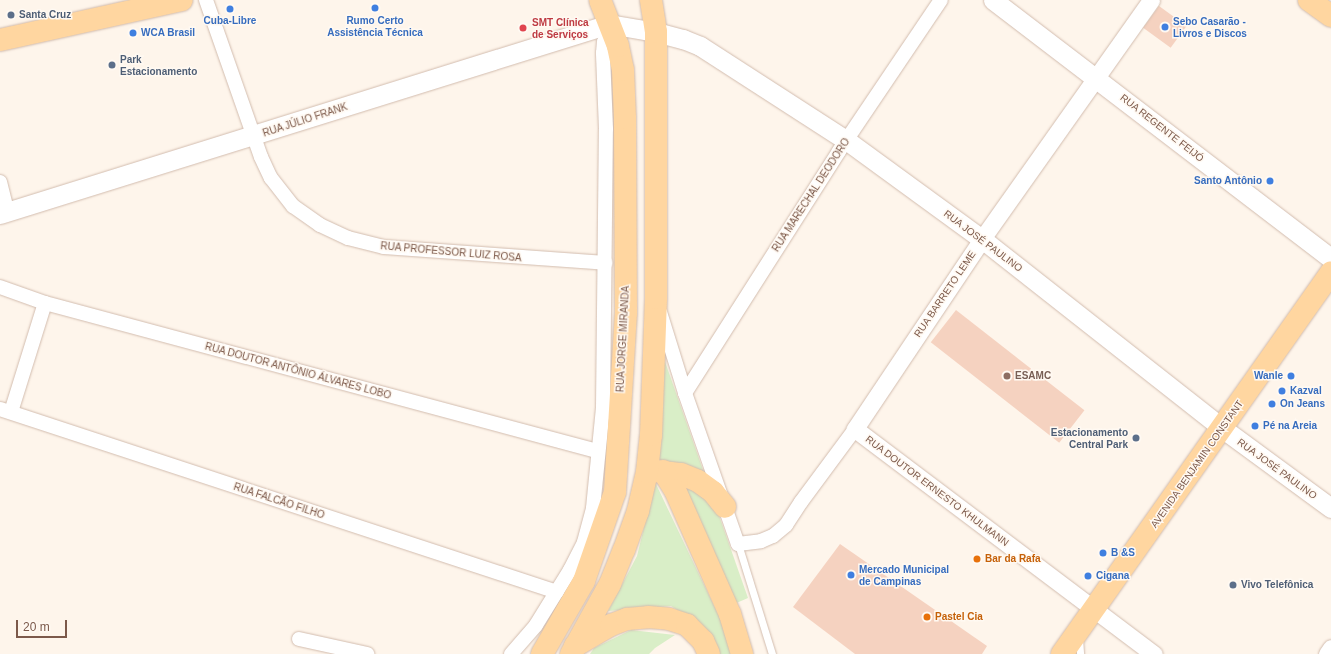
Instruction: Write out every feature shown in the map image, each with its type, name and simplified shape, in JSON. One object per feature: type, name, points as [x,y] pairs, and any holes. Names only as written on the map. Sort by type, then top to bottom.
[{"type":"main road","points":[[0,40],[182,0]]},
{"type":"main road","points":[[600,0],[609,26]]},
{"type":"main road","points":[[573,650],[610,584],[655,471],[651,435],[656,298],[656,32],[650,0]]},
{"type":"main road","name":"RUA REGENTE FEIJÓ","points":[[993,0],[1331,258]]},
{"type":"main road","points":[[1309,0],[1331,16]]},
{"type":"main road","name":"RUA JÚLIO FRANK","points":[[4,213],[609,26]]},
{"type":"main road","name":"RUA JOSÉ PAULINO","points":[[609,26],[656,32],[684,39],[700,46],[846,140],[982,239],[1222,428],[1331,508]]},
{"type":"main road","name":"RUA JORGE MIRANDA","points":[[546,645],[584,581],[614,492],[626,313],[625,126],[623,70],[618,46],[609,26]]},
{"type":"main road","name":"AVENIDA BENJAMIN CONSTANT","points":[[1062,654],[1331,272]]},
{"type":"main road","points":[[655,471],[675,490],[730,614],[742,654]]},
{"type":"main road","points":[[614,492],[635,476],[655,471],[681,474],[698,481],[713,492],[725,507]]},
{"type":"main road","points":[[573,650],[611,625],[627,619],[648,617],[669,619],[687,625],[702,641],[709,654]]},
{"type":"main road","points":[[534,654],[546,645]]},
{"type":"street","name":"RUA PROFESSOR LUIZ ROSA","points":[[206,0],[261,157],[271,178],[293,206],[320,225],[348,238],[384,247],[605,264]]},
{"type":"street","name":"RUA MARECHAL DEODORO","points":[[685,393],[846,140],[942,0]]},
{"type":"street","name":"RUA BARRETO LEME","points":[[738,544],[761,541],[773,536],[786,525],[801,502],[855,429],[982,239],[1151,0]]},
{"type":"street","name":"RUA JORGE MIRANDA","points":[[511,654],[536,624],[557,592],[584,542],[593,508],[597,451],[603,407],[606,129],[603,53],[604,42],[609,26]]},
{"type":"street","points":[[0,182],[4,213]]},
{"type":"street","name":"RUA DOUTOR ANTÔNIO ÁLVARES LOBO","points":[[0,287],[45,303],[597,451]]},
{"type":"street","points":[[656,298],[685,393],[738,544]]},
{"type":"street","points":[[5,410],[45,303]]},
{"type":"street","name":"RUA FALCÃO FILHO","points":[[5,410],[557,592]]},
{"type":"street","name":"RUA DOUTOR ERNESTO KHULMANN","points":[[855,429],[1154,654]]},
{"type":"street","points":[[299,639],[367,654]]},
{"type":"street","points":[[1326,654],[1331,648]]},
{"type":"lane","points":[[738,544],[772,654]]},
{"type":"lane","points":[[1078,632],[1080,654]]},
{"type":"green space","points":[[662,353],[748,598],[734,604],[658,462]]},
{"type":"green space","points":[[655,482],[728,635],[732,654],[717,654],[699,624],[671,606],[608,611],[637,556]]},
{"type":"green space","points":[[631,630],[675,635],[655,648],[649,654],[590,654],[594,648]]},
{"type":"building","name":"Sebo Casarão - Livros e Discos","points":[[1159,6],[1187,26],[1171,48],[1143,28]]},
{"type":"building","name":"ESAMC","points":[[956,310],[1084,410],[1059,443],[931,342]]},
{"type":"building","name":"Mercado Municipal de Campinas","points":[[840,544],[987,646],[982,654],[855,654],[793,607]]},
{"type":"place","name":"Rumo Certo Assistência Técnica","points":[[375,8]]},
{"type":"place","name":"Cuba-Libre","points":[[230,9]]},
{"type":"place","name":"Santa Cruz","points":[[11,15]]},
{"type":"place","name":"Sebo Casarão - Livros e Discos","points":[[1165,27]]},
{"type":"place","name":"SMT Clínica de Serviços","points":[[523,28]]},
{"type":"place","name":"WCA Brasil","points":[[133,33]]},
{"type":"place","name":"Park Estacionamento","points":[[112,65]]},
{"type":"place","name":"Santo Antônio","points":[[1270,181]]},
{"type":"place","name":"ESAMC","points":[[1007,376]]},
{"type":"place","name":"Wanle","points":[[1291,376]]},
{"type":"place","name":"Kazval","points":[[1282,391]]},
{"type":"place","name":"On Jeans","points":[[1272,404]]},
{"type":"place","name":"Pé na Areia","points":[[1255,426]]},
{"type":"place","name":"Estacionamento Central Park","points":[[1136,438]]},
{"type":"place","name":"B &S","points":[[1103,553]]},
{"type":"place","name":"Bar da Rafa","points":[[977,559]]},
{"type":"place","name":"Mercado Municipal de Campinas","points":[[851,575]]},
{"type":"place","name":"Cigana","points":[[1088,576]]},
{"type":"place","name":"Vivo Telefônica","points":[[1233,585]]},
{"type":"place","name":"Pastel Cia","points":[[927,617]]}]
